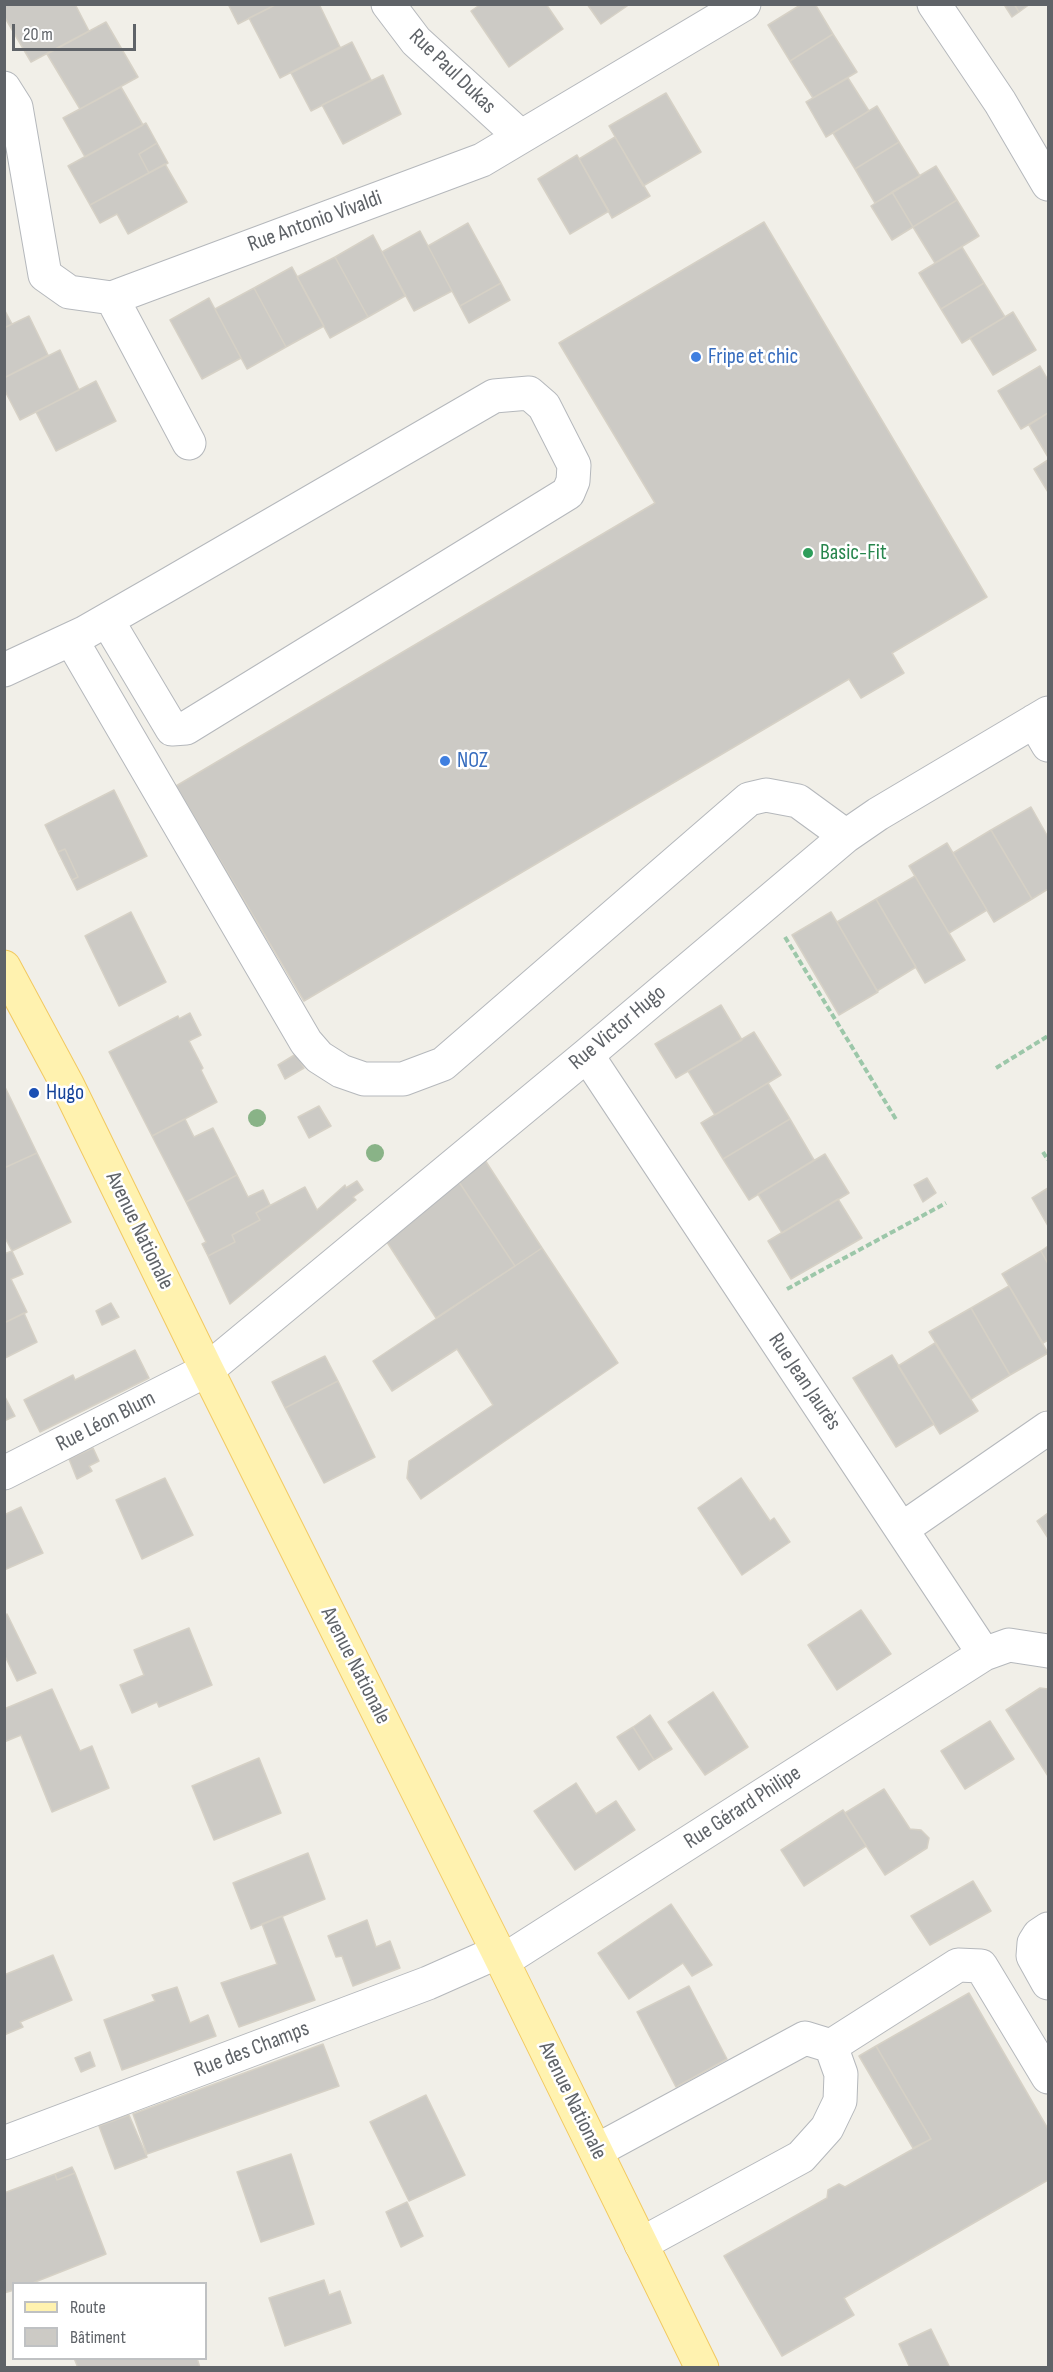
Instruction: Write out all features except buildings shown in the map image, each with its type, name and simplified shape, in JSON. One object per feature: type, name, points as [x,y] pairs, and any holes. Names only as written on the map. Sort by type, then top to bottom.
[{"type":"main road","name":"Avenue Nationale","points":[[4,967],[67,1084],[702,2367]]},
{"type":"street","name":"Rue Paul Dukas","points":[[388,4],[416,41],[520,136]]},
{"type":"street","name":"Rue Antonio Vivaldi","points":[[4,88],[15,107],[45,276],[69,292],[112,298],[482,160],[744,4]]},
{"type":"street","points":[[934,4],[1000,102],[1048,184]]},
{"type":"street","points":[[112,298],[189,442]]},
{"type":"street","points":[[4,670],[107,620],[494,396],[529,393],[536,399],[543,406],[574,465],[573,481],[567,493],[186,728],[172,729],[107,620]]},
{"type":"street","points":[[71,639],[306,1042],[319,1057],[334,1067],[364,1079],[403,1079],[443,1064],[749,799],[766,795],[798,801],[846,836]]},
{"type":"street","name":"Rue Victor Hugo","points":[[207,1370],[587,1055],[846,836],[878,814],[1044,726]]},
{"type":"street","name":"Rue Jean Jaurès","points":[[587,1055],[984,1654]]},
{"type":"street","name":"Rue Léon Blum","points":[[4,1473],[207,1370]]},
{"type":"street","points":[[902,1529],[1048,1428]]},
{"type":"street","points":[[984,1654],[1010,1645],[1048,1651]]},
{"type":"street","name":"Rue Gérard Philipe","points":[[500,1957],[984,1654]]},
{"type":"street","points":[[1048,1929],[1039,1935],[1034,1943],[1033,1956],[1048,1983]]},
{"type":"street","name":"Rue des Champs","points":[[4,2143],[500,1957]]},
{"type":"street","points":[[596,2151],[805,2038],[831,2046],[958,1965],[981,1966],[1048,2077]]},
{"type":"street","points":[[641,2244],[801,2157],[827,2128],[840,2101],[841,2074],[831,2046]]},
{"type":"path","points":[[765,904],[897,1121]]},
{"type":"path","points":[[996,1068],[1048,1036]]},
{"type":"path","points":[[1044,1152],[1048,1160]]},
{"type":"path","points":[[756,1310],[790,1287],[946,1203]]},
{"type":"place","name":"Fripe et chic","points":[[696,357]]},
{"type":"place","name":"Basic-Fit","points":[[808,553]]},
{"type":"place","name":"NOZ","points":[[445,761]]},
{"type":"place","name":"Hugo","points":[[34,1093]]}]
